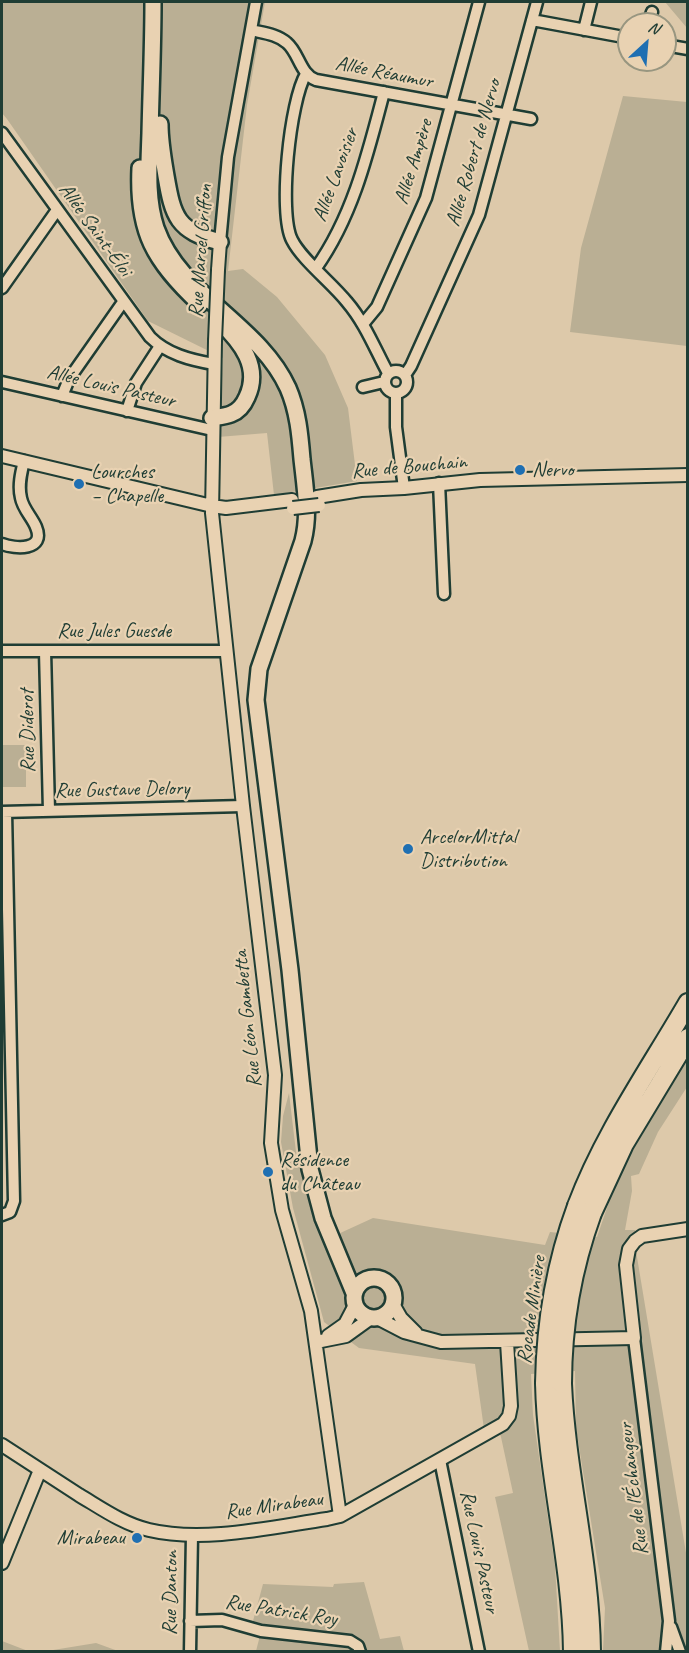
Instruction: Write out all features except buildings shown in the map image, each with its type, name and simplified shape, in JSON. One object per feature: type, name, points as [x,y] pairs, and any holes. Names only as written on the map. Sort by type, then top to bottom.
[{"type":"highway","name":"Rocade Minière","points":[[584,1210],[592,1169],[687,1003]]},
{"type":"highway","name":"Rocade Minière","points":[[591,1652],[588,1589],[554,1384],[549,1320],[556,1277],[584,1210],[687,1038]]},
{"type":"highway","name":"Rocade Minière","points":[[554,1384],[548,1437],[571,1592],[573,1652]]},
{"type":"main road","points":[[153,2],[150,192],[153,216],[159,236],[172,259],[186,276],[256,343],[277,368],[292,397],[299,426],[306,488],[306,525],[303,541],[259,669],[256,700],[290,970],[310,1169],[319,1208],[360,1313],[374,1318],[386,1314],[393,1304],[394,1296],[390,1287],[351,1263],[333,1241]]},
{"type":"main road","points":[[153,27],[160,143],[172,210],[189,230],[220,242]]},
{"type":"main road","points":[[151,97],[140,168],[140,202],[146,231],[152,247],[171,276],[236,339],[247,356],[251,368],[250,387],[243,404],[231,414],[212,424]]},
{"type":"main road","points":[[355,1299],[361,1282],[373,1278]]},
{"type":"street","name":"Rue Marcel Griffon","points":[[212,510],[212,424],[220,242],[228,157],[256,2]]},
{"type":"street","name":"Allée Ampère","points":[[363,324],[377,307],[423,205],[479,2]]},
{"type":"street","name":"Allée Robert de Nervo","points":[[405,375],[476,223],[537,2]]},
{"type":"street","points":[[584,30],[591,2]]},
{"type":"street","points":[[532,20],[617,36]]},
{"type":"street","name":"Allée Réaumur","points":[[251,30],[285,41],[306,74],[316,80],[531,119]]},
{"type":"street","points":[[306,74],[298,93],[288,142],[287,220],[289,232],[295,245],[345,298],[363,324],[386,378],[388,391],[396,393],[403,391],[407,380],[405,375],[395,370],[386,378],[363,387]]},
{"type":"street","name":"Allée Lavoisier","points":[[316,268],[332,244],[358,184],[384,92]]},
{"type":"street","name":"Allée Saint-Éloi","points":[[2,133],[146,332],[160,346],[181,356],[214,364]]},
{"type":"street","points":[[2,288],[57,210]]},
{"type":"street","points":[[62,396],[69,379],[123,302]]},
{"type":"street","points":[[127,411],[136,383],[160,346]]},
{"type":"street","name":"Allée Louis Pasteur","points":[[2,382],[127,411],[212,424]]},
{"type":"street","points":[[396,393],[396,419],[404,488]]},
{"type":"street","name":"Rue de Bouchain","points":[[2,456],[120,485],[168,502],[212,510],[293,504],[318,501],[361,490],[404,488],[439,483],[507,479],[687,475]]},
{"type":"street","points":[[2,544],[24,549],[37,537],[37,528],[24,508],[20,493],[24,461]]},
{"type":"street","points":[[439,483],[444,594]]},
{"type":"street","name":"Rue Léon Gambetta","points":[[212,510],[243,806],[275,1075],[271,1135],[280,1202],[308,1298],[316,1342],[339,1516]]},
{"type":"street","name":"Rue Jules Guesde","points":[[2,651],[226,651]]},
{"type":"street","name":"Rue Diderot","points":[[45,651],[49,811]]},
{"type":"street","name":"Rue Gustave Delory","points":[[4,812],[243,806]]},
{"type":"street","points":[[2,1215],[10,1212],[14,1201],[4,812]]},
{"type":"street","name":"Rue de l'Échangeur","points":[[680,1652],[669,1621],[626,1265],[627,1254],[631,1246],[642,1236],[687,1229]]},
{"type":"street","points":[[316,1342],[342,1328],[355,1299]]},
{"type":"street","points":[[393,1304],[407,1325],[427,1339]]},
{"type":"street","points":[[316,1342],[346,1336],[374,1318],[404,1332],[450,1343],[634,1338]]},
{"type":"street","name":"Rue Mirabeau","points":[[2,1445],[104,1510],[133,1525],[157,1532],[192,1534],[327,1519],[339,1516],[499,1428],[510,1416],[511,1406],[507,1342]]},
{"type":"street","name":"Rue Louis Pasteur","points":[[440,1460],[479,1652]]},
{"type":"street","points":[[2,1563],[40,1470]]},
{"type":"street","name":"Rue Danton","points":[[190,1652],[192,1534]]},
{"type":"street","name":"Rue Patrick Roy","points":[[189,1621],[222,1620],[270,1633],[350,1641],[358,1646],[360,1652]]},
{"type":"street","name":"Rue de l'Échangeur","points":[[666,1652],[669,1621]]},
{"type":"shaded area","points":[[2,2],[265,2],[247,105],[228,271],[243,269],[277,297],[325,355],[348,408],[357,481],[274,495],[267,433],[218,437],[223,358],[148,321],[2,113]]},
{"type":"shaded area","points":[[665,2],[687,2],[687,28],[677,16],[677,12],[673,12]]},
{"type":"shaded area","points":[[623,96],[687,102],[687,346],[570,332],[581,248]]},
{"type":"shaded area","points":[[2,745],[26,745],[26,787],[2,787]]},
{"type":"shaded area","points":[[687,1061],[687,1087],[658,1132],[639,1174],[631,1176],[632,1191],[625,1230],[635,1230],[636,1251],[687,1559],[687,1651],[603,1651],[605,1608],[576,1428],[575,1371],[531,1374],[533,1415],[555,1566],[560,1651],[529,1651],[495,1497],[513,1493],[496,1424],[484,1429],[475,1364],[359,1348],[324,1322],[293,1208],[281,1142],[283,1116],[289,1093],[296,1152],[314,1215],[325,1240],[373,1218],[545,1245],[550,1232],[597,1237],[611,1196],[628,1158]]},
{"type":"shaded area","points":[[364,1582],[380,1639],[400,1636],[404,1651],[256,1651],[263,1624],[253,1621],[263,1584],[333,1587],[334,1584]]},
{"type":"shaded area","points":[[2,1641],[28,1651],[2,1651]]},
{"type":"shaded area","points":[[96,1643],[118,1651],[47,1651]]},
{"type":"place","name":"Nervo","points":[[520,470]]},
{"type":"place","name":"Lourches – Chapelle","points":[[79,484]]},
{"type":"place","name":"ArcelorMittal Distribution","points":[[408,849]]},
{"type":"place","name":"Résidence du Château","points":[[268,1172]]},
{"type":"place","name":"Mirabeau","points":[[137,1538]]}]
